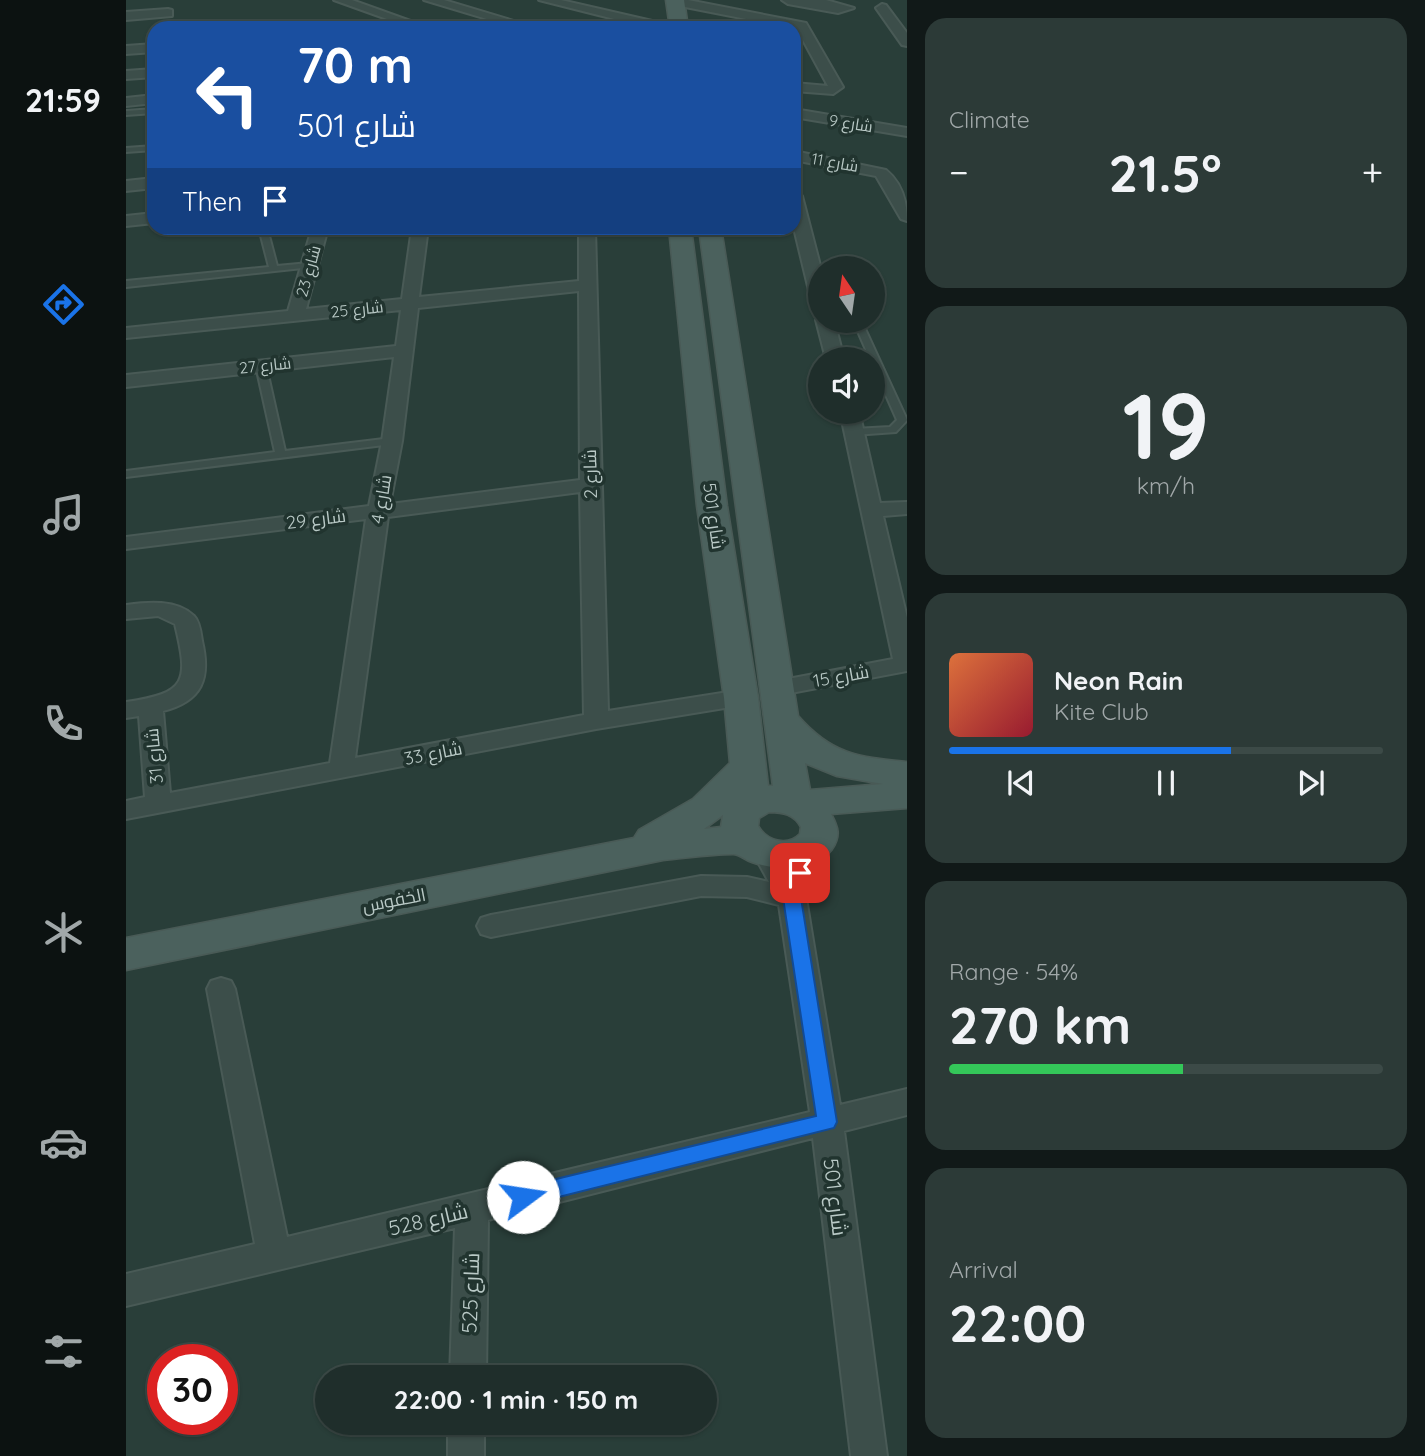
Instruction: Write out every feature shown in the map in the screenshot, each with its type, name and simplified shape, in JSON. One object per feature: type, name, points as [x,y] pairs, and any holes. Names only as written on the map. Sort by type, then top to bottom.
[{"type":"street","points":[[325,0],[384,21]]},
{"type":"street","points":[[340,0],[403,21]]},
{"type":"street","points":[[430,0],[504,21]]},
{"type":"street","points":[[461,10],[487,0]]},
{"type":"street","points":[[545,0],[652,21]]},
{"type":"street","points":[[788,0],[838,9],[848,8],[813,0]]},
{"type":"street","points":[[678,21],[675,1],[777,21]]},
{"type":"street","points":[[126,16],[167,6]]},
{"type":"street","points":[[882,8],[907,42]]},
{"type":"street","points":[[801,26],[814,57],[836,87],[830,91],[801,88]]},
{"type":"street","points":[[126,50],[147,48]]},
{"type":"street","points":[[126,75],[147,74]]},
{"type":"street","points":[[126,102],[147,100]]},
{"type":"street","name":"شارع 9","points":[[801,117],[907,134]]},
{"type":"street","name":"شارع 11","points":[[801,156],[876,170],[887,178],[907,216]]},
{"type":"street","points":[[126,186],[147,184]]},
{"type":"street","points":[[126,220],[147,218]]},
{"type":"street","points":[[801,222],[810,256]]},
{"type":"street","name":"شارع 23","points":[[296,315],[318,235]]},
{"type":"street","name":"شارع 4","points":[[341,771],[378,511],[392,442],[419,235]]},
{"type":"street","name":"شارع 2","points":[[587,235],[596,720]]},
{"type":"street","name":"شارع 501","points":[[681,235],[712,506],[749,763],[751,828],[792,898],[827,1122],[869,1456]]},
{"type":"street","name":"شارع 501","points":[[711,235],[778,704],[796,803]]},
{"type":"street","name":"شارع 25","points":[[126,333],[587,285]]},
{"type":"street","name":"شارع 27","points":[[126,381],[404,349]]},
{"type":"street","points":[[853,424],[907,664]]},
{"type":"street","name":"شارع 29","points":[[126,543],[590,485]]},
{"type":"street","points":[[871,510],[907,508]]},
{"type":"street","name":"شارع 31","points":[[126,612],[153,608],[167,610],[186,621],[188,629],[194,682],[183,696],[174,702],[138,709],[158,804]]},
{"type":"street","name":"شارع 15","points":[[778,704],[907,664]]},
{"type":"street","name":"شارع 33","points":[[126,810],[341,771],[596,720],[741,698]]},
{"type":"street","points":[[778,704],[801,744],[818,757],[867,771],[907,774]]},
{"type":"street","points":[[615,855],[662,836],[704,812],[727,792],[749,763]]},
{"type":"street","points":[[907,797],[869,814],[813,845],[784,856],[751,828],[766,799],[796,803],[907,797]]},
{"type":"street","points":[[796,803],[815,816],[820,832],[813,845]]},
{"type":"street","name":"الخفوس","points":[[126,954],[751,828]]},
{"type":"street","name":"شارع 501","points":[[792,898],[813,845]]},
{"type":"street","points":[[491,926],[701,886],[747,887],[792,898]]},
{"type":"street","points":[[221,989],[274,1255]]},
{"type":"street","name":"شارع 528","points":[[126,1290],[472,1209],[907,1102]]},
{"type":"street","name":"شارع 525","points":[[468,1365],[472,1209]]},
{"type":"street","points":[[466,1456],[467,1435]]},
{"type":"lane","points":[[126,113],[147,112]]},
{"type":"lane","points":[[126,150],[147,148]]},
{"type":"lane","points":[[265,235],[274,269]]},
{"type":"lane","points":[[126,284],[309,265]]},
{"type":"lane","points":[[261,366],[281,455]]},
{"type":"lane","points":[[862,424],[887,431],[898,427],[902,421],[885,383]]},
{"type":"lane","points":[[126,474],[392,442]]},
{"type":"route","points":[[523,1197],[827,1122],[792,898],[800,873]]}]
